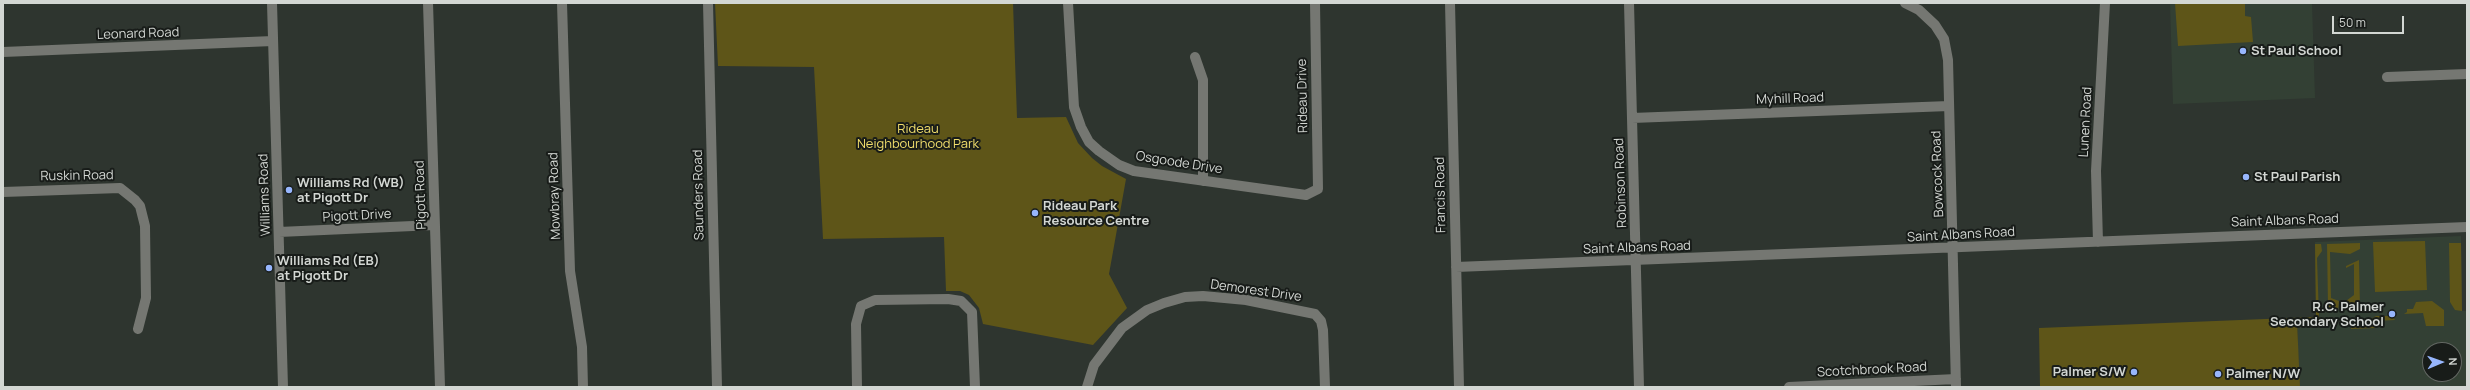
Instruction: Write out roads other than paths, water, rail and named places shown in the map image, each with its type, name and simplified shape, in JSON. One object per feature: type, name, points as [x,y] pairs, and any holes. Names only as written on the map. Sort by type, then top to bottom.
[{"type":"street","name":"Williams Road","points":[[272,3],[283,387]]},
{"type":"street","name":"Pigott Road","points":[[428,3],[440,387]]},
{"type":"street","name":"Mowbray Road","points":[[562,3],[570,271],[582,347],[583,387]]},
{"type":"street","name":"Saunders Road","points":[[708,3],[717,387]]},
{"type":"street","name":"Osgoode Drive","points":[[1068,3],[1073,100],[1081,127],[1089,142],[1111,160],[1134,171],[1306,195],[1318,190]]},
{"type":"street","name":"Rideau Drive","points":[[1315,3],[1318,190]]},
{"type":"street","name":"Francis Road","points":[[1450,3],[1459,387]]},
{"type":"street","name":"Robinson Road","points":[[1629,3],[1639,387]]},
{"type":"street","name":"Bowcock Road","points":[[1905,3],[1928,17],[1944,39],[1948,60],[1956,383]]},
{"type":"street","name":"Lunen Road","points":[[2098,242],[2096,171],[2105,3]]},
{"type":"street","name":"Leonard Road","points":[[3,52],[273,41]]},
{"type":"street","points":[[1195,57],[1203,80],[1203,181]]},
{"type":"street","points":[[2387,77],[2467,74]]},
{"type":"street","name":"Myhill Road","points":[[1632,118],[1949,106]]},
{"type":"street","name":"Ruskin Road","points":[[3,192],[120,188],[135,200],[140,206],[145,226],[146,298],[138,329]]},
{"type":"street","name":"Pigott Drive","points":[[279,232],[435,225]]},
{"type":"street","name":"Saint Albans Road","points":[[1456,267],[2467,227]]},
{"type":"street","name":"Demorest Drive","points":[[1087,387],[1094,365],[1122,328],[1147,310],[1176,299],[1195,296],[1226,298],[1310,312],[1318,317],[1323,330],[1325,387]]},
{"type":"street","points":[[857,387],[856,324],[862,306],[874,300],[953,299],[965,303],[972,312],[974,322],[975,387]]},
{"type":"street","name":"Scotchbrook Road","points":[[1789,387],[1956,383]]},
{"type":"place","name":"St Paul School","points":[[2243,51]]},
{"type":"place","name":"St Paul Parish","points":[[2246,177]]},
{"type":"place","name":"Williams Rd (WB) at Pigott Dr","points":[[289,190]]},
{"type":"place","name":"Rideau Park Resource Centre","points":[[1035,213]]},
{"type":"place","name":"Williams Rd (EB) at Pigott Dr","points":[[269,268]]},
{"type":"place","name":"R.C. Palmer Secondary School","points":[[2392,314]]},
{"type":"place","name":"Palmer S/W","points":[[2134,372]]},
{"type":"place","name":"Palmer N/W","points":[[2218,374]]},
{"type":"park label","name":"Rideau Neighbourhood Park","points":[[918,136]]}]
